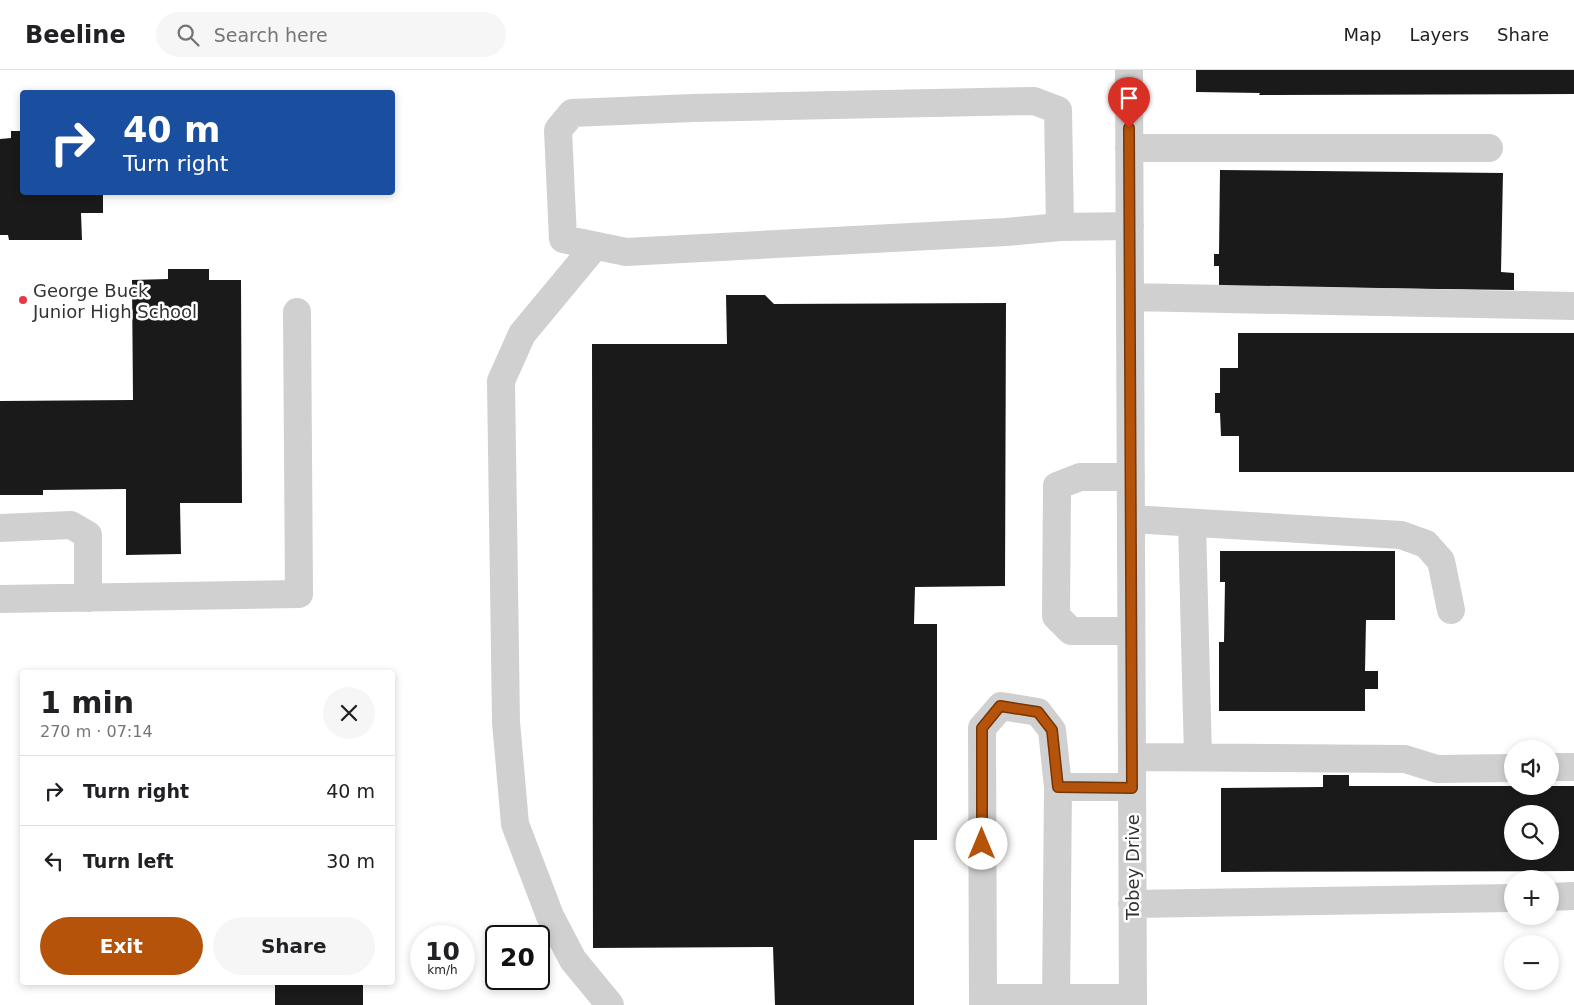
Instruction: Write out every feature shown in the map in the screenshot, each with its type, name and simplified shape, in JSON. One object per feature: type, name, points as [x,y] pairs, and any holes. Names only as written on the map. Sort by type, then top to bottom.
[{"type":"street","name":"Tobey Drive","points":[[1129,70],[1133,1001]]},
{"type":"street","points":[[1060,227],[1058,110],[1034,101],[692,108],[572,113],[558,130],[563,239],[626,252],[1006,232],[1060,227],[1130,226]]},
{"type":"street","points":[[1129,148],[1489,148]]},
{"type":"street","points":[[595,246],[522,334],[501,382],[506,722],[515,824],[550,916],[568,952],[610,1005]]},
{"type":"street","points":[[1130,297],[1574,306]]},
{"type":"street","points":[[0,600],[299,594],[297,312]]},
{"type":"street","points":[[1131,477],[1080,477],[1058,486],[1056,616],[1071,631],[1131,631]]},
{"type":"street","points":[[1131,519],[1401,535],[1426,544],[1441,561],[1451,610]]},
{"type":"street","points":[[1192,523],[1198,757]]},
{"type":"street","points":[[0,528],[71,525],[88,535],[88,598]]},
{"type":"street","points":[[1056,1002],[1058,787],[1052,730],[1038,712],[1000,706],[982,728],[983,1002],[1056,1002],[1133,1001]]},
{"type":"street","points":[[1132,757],[1405,759],[1436,769],[1504,768]]},
{"type":"street","points":[[1559,767],[1574,767]]},
{"type":"street","points":[[1058,787],[1132,788]]},
{"type":"street","points":[[1559,897],[1574,896]]},
{"type":"street","points":[[1132,904],[1504,898]]},
{"type":"building","points":[[1196,70],[1574,70],[1574,94],[1259,95],[1260,93],[1196,92]]},
{"type":"building","name":"George Buck Junior High School","points":[[11,131],[20,131],[20,195],[103,195],[103,213],[81,213],[82,240],[9,240],[8,235],[0,235],[0,139],[11,138]]},
{"type":"building","points":[[1220,170],[1503,173],[1501,272],[1514,273],[1514,290],[1219,286],[1219,266],[1214,266],[1214,254],[1219,254]]},
{"type":"building","name":"George Buck Junior High School","points":[[168,269],[209,269],[209,280],[241,280],[242,503],[180,503],[181,554],[126,555],[126,489],[43,490],[43,495],[0,495],[0,401],[133,400],[132,280],[168,279]]},
{"type":"building","points":[[726,295],[765,295],[774,304],[1006,303],[1005,586],[915,587],[914,624],[937,624],[937,840],[914,840],[914,1005],[775,1005],[773,947],[593,948],[592,344],[727,344]]},
{"type":"building","points":[[1238,333],[1574,333],[1574,472],[1239,472],[1239,436],[1221,436],[1220,413],[1215,413],[1215,393],[1220,393],[1220,368],[1238,368]]},
{"type":"building","points":[[1220,551],[1395,551],[1395,620],[1366,620],[1365,671],[1378,671],[1378,689],[1365,689],[1365,711],[1219,711],[1219,642],[1224,642],[1225,582],[1220,582]]},
{"type":"building","points":[[1323,775],[1349,775],[1349,786],[1504,786],[1504,795],[1559,795],[1559,786],[1574,786],[1574,871],[1221,872],[1221,788],[1323,787]]},
{"type":"building","points":[[275,985],[363,985],[363,1005],[275,1005]]},
{"type":"place","name":"George Buck Junior High School","points":[[23,300]]},
{"type":"route","points":[[982,844],[982,728],[1000,706],[1038,712],[1052,730],[1058,787],[1132,788],[1129,128]]}]
